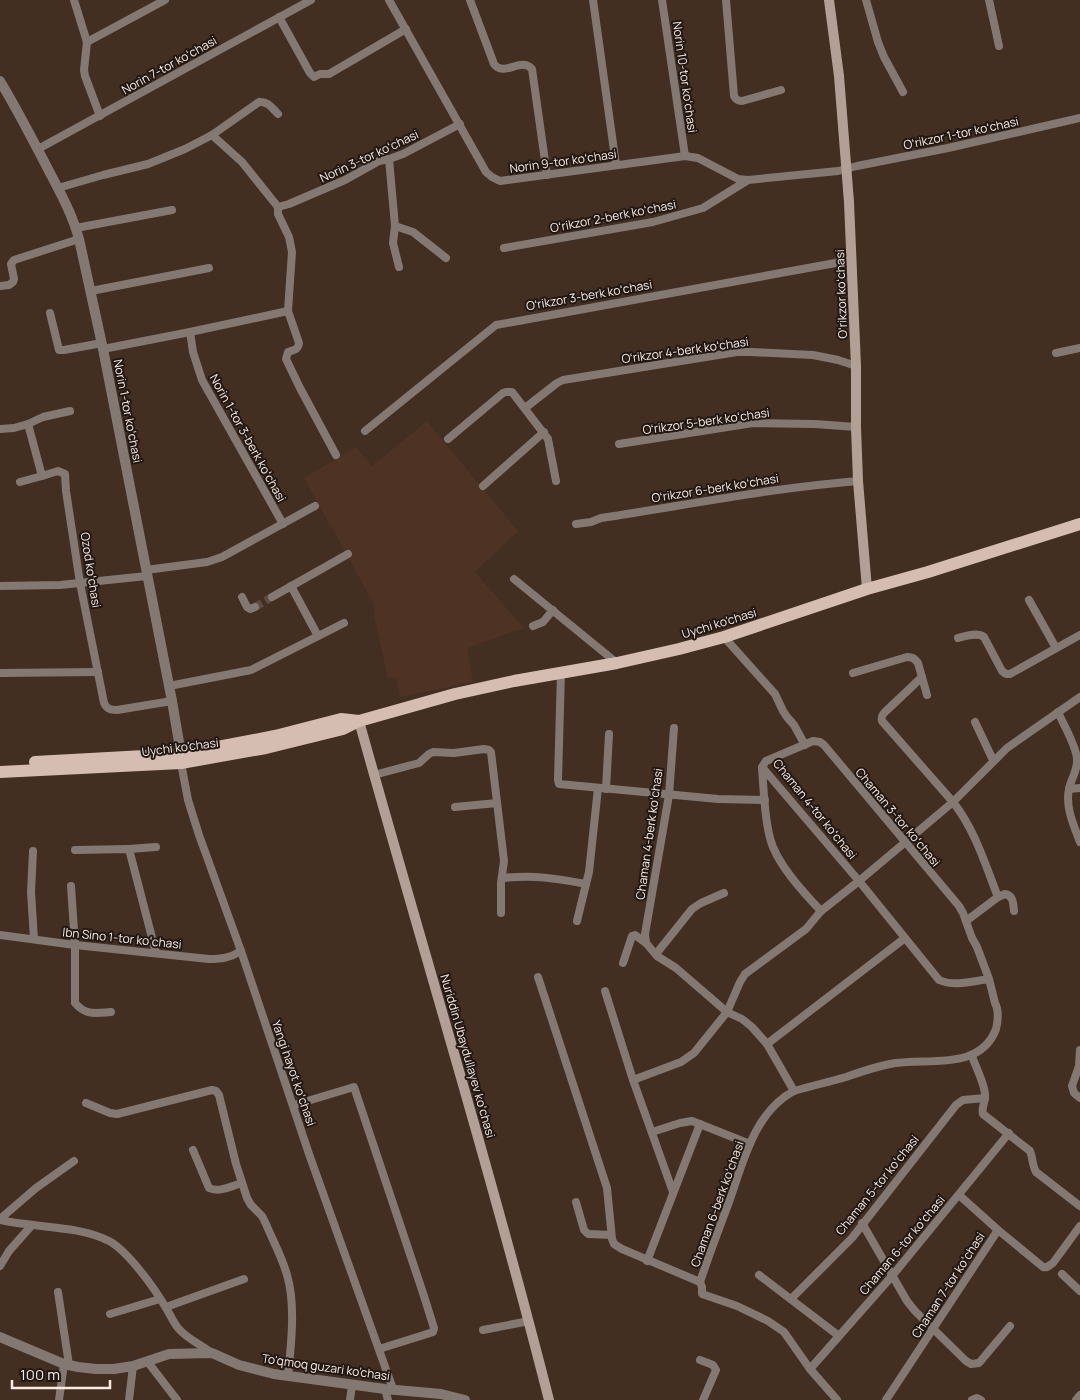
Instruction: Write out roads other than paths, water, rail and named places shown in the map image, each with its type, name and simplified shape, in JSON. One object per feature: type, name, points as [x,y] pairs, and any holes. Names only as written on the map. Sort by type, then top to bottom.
[{"type":"main road","name":"Oʻrikzor koʻchasi","points":[[829,0],[839,76],[847,168],[856,366],[858,480],[867,588]]},
{"type":"main road","name":"Uychi ko'chasi","points":[[0,772],[181,758],[266,748],[343,729],[359,720],[455,694],[561,672],[618,663],[724,637],[867,588],[928,572],[1080,524]]},
{"type":"main road","name":"Nuriddin Ubaydullayev koʻchasi","points":[[359,720],[470,1108],[549,1400]]},
{"type":"main road","name":"Uychi ko'chasi","points":[[0,764],[181,758]]},
{"type":"street","points":[[74,0],[86,42],[85,76],[100,116]]},
{"type":"street","points":[[86,42],[165,0]]},
{"type":"street","name":"Norin 7-tor koʻchasi","points":[[38,149],[311,0]]},
{"type":"street","name":"Norin 9-tor koʻchasi","points":[[389,0],[486,172],[492,177],[504,182],[685,156],[698,158],[738,179],[748,180]]},
{"type":"street","points":[[470,0],[496,68],[501,70],[526,64],[532,69],[547,175]]},
{"type":"street","points":[[593,0],[616,165]]},
{"type":"street","name":"Norin 10-tor koʻchasi","points":[[662,0],[685,156]]},
{"type":"street","points":[[726,0],[735,99],[742,101],[781,90]]},
{"type":"street","points":[[866,0],[884,57],[903,92]]},
{"type":"street","points":[[989,0],[999,46]]},
{"type":"street","points":[[279,17],[314,77],[320,74],[329,74],[406,30]]},
{"type":"street","name":"Norin 1-tor koʻchasi","points":[[0,81],[16,107],[58,188],[79,239],[103,346],[172,701],[181,758]]},
{"type":"street","points":[[58,188],[148,164],[185,150],[212,135],[259,102],[268,104],[278,114]]},
{"type":"street","name":"Oʻrikzor 1-tor koʻchasi","points":[[748,180],[828,172],[948,148],[1080,118]]},
{"type":"street","name":"Norin 3-tor koʻchasi","points":[[278,207],[301,200],[345,180],[379,161],[403,154],[460,124]]},
{"type":"street","points":[[212,135],[242,162],[278,207],[278,214],[289,237],[292,252],[288,311],[300,343],[296,350],[288,352],[286,360],[336,455]]},
{"type":"street","points":[[389,159],[395,226],[393,243],[399,267]]},
{"type":"street","name":"Oʻrikzor 2-berk koʻchasi","points":[[504,248],[653,222],[677,216],[703,208],[748,180]]},
{"type":"street","points":[[76,228],[172,210]]},
{"type":"street","points":[[395,226],[413,232],[446,258]]},
{"type":"street","points":[[0,286],[13,282],[11,264],[14,260],[79,239]]},
{"type":"street","name":"Oʻrikzor 3-berk koʻchasi","points":[[365,431],[496,324],[852,260]]},
{"type":"street","points":[[91,291],[209,268]]},
{"type":"street","points":[[50,313],[59,350],[64,350],[103,346],[190,332],[288,311]]},
{"type":"street","name":"Norin 1-tor 3-berk koʻchasi","points":[[190,332],[193,352],[202,380],[283,524]]},
{"type":"street","points":[[1056,353],[1080,348]]},
{"type":"street","name":"Oʻrikzor 4-berk koʻchasi","points":[[525,408],[562,380],[737,352],[813,355],[856,366]]},
{"type":"street","points":[[448,439],[506,392],[512,392],[544,432],[549,442],[556,481]]},
{"type":"street","points":[[0,429],[14,428],[43,417],[70,411]]},
{"type":"street","name":"Oʻrikzor 5-berk koʻchasi","points":[[620,444],[753,423],[856,427]]},
{"type":"street","points":[[20,482],[42,476],[28,424]]},
{"type":"street","points":[[483,486],[544,432]]},
{"type":"street","name":"Ozod koʻchasi","points":[[42,476],[58,471],[65,474],[80,583],[106,707],[110,710],[117,710],[172,701]]},
{"type":"street","name":"Oʻrikzor 6-berk koʻchasi","points":[[576,524],[591,522],[601,518],[671,508],[771,490],[858,480]]},
{"type":"street","points":[[0,586],[80,583],[214,560],[231,553],[315,506]]},
{"type":"street","points":[[272,597],[348,554]]},
{"type":"street","points":[[514,579],[618,663]]},
{"type":"street","points":[[292,586],[318,636]]},
{"type":"street","points":[[242,597],[247,607],[250,609],[255,607]]},
{"type":"street","points":[[1029,600],[1056,648]]},
{"type":"street","points":[[533,626],[543,622],[554,610]]},
{"type":"street","points":[[169,686],[251,670],[344,623]]},
{"type":"street","points":[[958,638],[973,635],[984,637],[1002,670],[1006,674],[1010,674],[1080,635]]},
{"type":"street","points":[[724,637],[775,694],[786,717],[794,725],[805,745]]},
{"type":"street","points":[[853,673],[912,657],[918,663],[927,695]]},
{"type":"street","points":[[0,674],[98,672]]},
{"type":"street","points":[[561,672],[558,782],[561,785],[718,800],[765,800]]},
{"type":"street","points":[[922,677],[884,712],[881,718],[882,721],[962,814],[972,830],[998,897]]},
{"type":"street","points":[[633,1080],[688,1058],[694,1053],[727,1012],[745,974],[801,933],[821,911],[906,843],[953,802],[1006,748],[1080,697]]},
{"type":"street","points":[[1058,712],[1077,757],[1077,766],[1069,789],[1069,808],[1080,842]]},
{"type":"street","points":[[975,722],[993,760]]},
{"type":"street","name":"Chaman 4-berk koʻchasi","points":[[646,943],[645,934],[669,795],[674,728]]},
{"type":"street","points":[[577,921],[589,872],[609,734]]},
{"type":"street","name":"Chaman 3-tor koʻchasi","points":[[805,745],[816,741],[824,746],[959,906],[977,947],[997,1007],[998,1023],[994,1033],[987,1044],[972,1056]]},
{"type":"street","name":"Chaman 4-tor koʻchasi","points":[[805,745],[766,761],[762,767],[859,881],[939,980],[955,984],[989,979]]},
{"type":"street","points":[[374,775],[419,763],[433,752],[454,753],[487,749],[491,752],[504,861],[501,913]]},
{"type":"street","name":"Yangi hayot koʻchasi","points":[[181,758],[188,800],[204,852],[241,951],[312,1163],[379,1349],[389,1389],[388,1400]]},
{"type":"street","points":[[762,767],[770,838],[774,848],[801,890],[821,911]]},
{"type":"street","points":[[1069,789],[1080,788]]},
{"type":"street","points":[[455,807],[497,803]]},
{"type":"street","points":[[75,850],[156,847]]},
{"type":"street","points":[[129,849],[156,953]]},
{"type":"street","points":[[33,851],[31,892],[34,939]]},
{"type":"street","points":[[502,878],[527,876],[553,878],[586,884]]},
{"type":"street","points":[[71,886],[75,945],[76,1005],[88,1013],[111,1012]]},
{"type":"street","points":[[656,954],[692,909],[701,902],[724,893]]},
{"type":"street","points":[[966,921],[998,897],[1005,894],[1012,898],[1014,912]]},
{"type":"street","name":"Ibn Sino 1-tor koʻchasi","points":[[0,935],[208,959],[228,957],[241,951]]},
{"type":"street","points":[[623,962],[632,935],[635,935],[646,943],[660,958],[676,968],[727,1012],[742,1019],[752,1027],[767,1044],[794,1091],[890,1064],[954,1060],[972,1056],[985,1092],[982,1107],[983,1114],[1030,1151],[1036,1172],[1080,1206]]},
{"type":"street","points":[[767,1044],[905,938]]},
{"type":"street","points":[[538,977],[607,1188],[613,1242],[616,1246],[647,1261],[700,1282]]},
{"type":"street","points":[[605,991],[633,1080],[673,1192]]},
{"type":"street","points":[[1080,1050],[1078,1066],[1072,1086],[1074,1093],[1080,1098]]},
{"type":"street","points":[[294,1105],[354,1087],[434,1328],[433,1332],[379,1349]]},
{"type":"street","points":[[86,1103],[117,1114],[212,1090],[216,1091],[219,1095],[242,1183],[251,1205],[262,1216],[266,1224],[287,1276],[290,1292],[291,1324],[288,1376]]},
{"type":"street","name":"Chaman 6-berk koʻchasi","points":[[794,1091],[784,1097],[766,1115],[750,1144],[700,1282],[704,1296],[737,1306],[768,1321],[784,1332],[810,1369]]},
{"type":"street","name":"Chaman 5-tor koʻchasi","points":[[791,1299],[852,1238],[956,1104],[963,1100],[985,1098]]},
{"type":"street","points":[[652,1132],[687,1122],[695,1122],[750,1144]]},
{"type":"street","points":[[647,1261],[700,1124]]},
{"type":"street","name":"Chaman 6-tor koʻchasi","points":[[810,1369],[892,1276],[1009,1133]]},
{"type":"street","points":[[193,1150],[209,1188],[220,1190],[242,1183]]},
{"type":"street","points":[[0,1220],[36,1188],[74,1161]]},
{"type":"street","points":[[959,1195],[998,1230]]},
{"type":"street","points":[[576,1202],[585,1232],[588,1234],[611,1235]]},
{"type":"street","name":"To'qmoq guzari ko'chasi","points":[[0,1220],[32,1226],[72,1230],[97,1236],[114,1244],[129,1257],[182,1332],[212,1352],[239,1365],[274,1374],[352,1385],[441,1394],[465,1400]]},
{"type":"street","points":[[862,1223],[907,1301],[966,1361],[971,1364],[979,1363],[1010,1326]]},
{"type":"street","points":[[0,1266],[9,1251],[32,1226]]},
{"type":"street","name":"Chaman 7-tor koʻchasi","points":[[886,1400],[998,1230],[1046,1268],[1053,1263],[1080,1226]]},
{"type":"street","points":[[1062,1274],[1080,1291]]},
{"type":"street","points":[[759,1275],[839,1336]]},
{"type":"street","points":[[166,1307],[244,1280]]},
{"type":"street","points":[[58,1292],[67,1364],[59,1400]]},
{"type":"street","points":[[110,1314],[160,1299]]},
{"type":"street","points":[[483,1330],[529,1321]]},
{"type":"street","points":[[0,1337],[67,1364],[96,1369],[133,1366],[169,1354],[212,1352]]},
{"type":"street","points":[[700,1360],[714,1365],[716,1370],[703,1400]]},
{"type":"street","points":[[147,1361],[177,1400]]},
{"type":"street","points":[[129,1400],[133,1366]]},
{"type":"street","points":[[810,1369],[837,1400]]},
{"type":"street","points":[[350,1400],[352,1385]]},
{"type":"street","points":[[1076,1400],[1080,1396]]},
{"type":"street","points":[[972,1400],[977,1398],[982,1400]]},
{"type":"tunnel","points":[[255,607],[272,597]]}]
